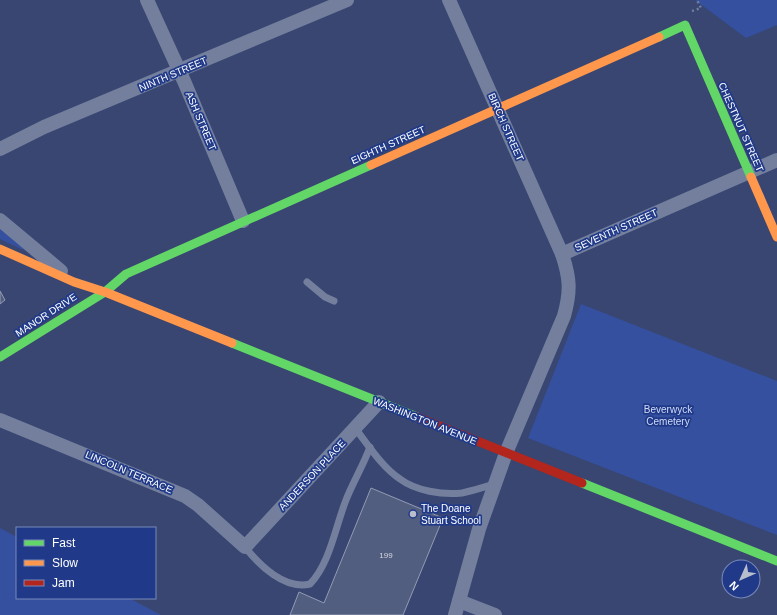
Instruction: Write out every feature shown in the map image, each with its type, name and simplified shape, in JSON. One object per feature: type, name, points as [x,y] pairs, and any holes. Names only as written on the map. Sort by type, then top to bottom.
[{"type":"street","name":"ASH STREET","points":[[147,0],[180,72],[243,221]]},
{"type":"street","name":"NINTH STREET","points":[[0,149],[44,127],[180,72],[347,0]]},
{"type":"street","name":"BIRCH STREET","points":[[449,0],[562,254]]},
{"type":"street","name":"EIGHTH STREET","points":[[105,292],[126,274],[685,26]]},
{"type":"street","name":"CHESTNUT STREET","points":[[685,26],[777,237]]},
{"type":"street","name":"SEVENTH STREET","points":[[455,615],[479,529],[497,483],[506,453],[564,316],[570,296],[568,274],[562,254],[777,160]]},
{"type":"street","name":"WASHINGTON AVENUE","points":[[0,220],[74,282]]},
{"type":"street","name":"WASHINGTON AVENUE","points":[[0,249],[74,282],[105,292],[777,561]]},
{"type":"street","name":"MANOR DRIVE","points":[[0,357],[105,292]]},
{"type":"street","name":"ANDERSON PLACE","points":[[245,548],[379,402]]},
{"type":"street","name":"LINCOLN TERRACE","points":[[0,420],[185,496],[198,505],[245,548]]},
{"type":"street","points":[[459,601],[495,615]]},
{"type":"lane","points":[[307,282],[325,297],[334,301]]},
{"type":"lane","points":[[355,428],[400,480],[420,489],[443,494],[462,493],[497,483]]},
{"type":"lane","points":[[245,548],[255,559],[272,573],[289,583],[303,586],[310,584],[321,569],[342,509],[354,481],[365,461],[370,447]]},
{"type":"green space","points":[[695,0],[777,0],[777,25],[746,38]]},
{"type":"green space","points":[[0,226],[24,245],[23,250],[0,239]]},
{"type":"green space","name":"Beverwyck Cemetery","points":[[581,304],[777,381],[777,535],[528,438]]},
{"type":"green space","points":[[0,528],[16,536],[16,599],[131,599],[161,615],[0,615]]},
{"type":"building","points":[[0,291],[5,300],[0,304]]},
{"type":"building","name":"The Doane Stuart School","points":[[371,488],[443,518],[403,615],[290,615],[299,592],[324,603]]},
{"type":"traffic: fast","points":[[659,37],[685,25],[751,177]]},
{"type":"traffic: fast","points":[[0,357],[105,292],[126,274],[371,165]]},
{"type":"traffic: fast","points":[[232,343],[417,417]]},
{"type":"traffic: fast","points":[[582,483],[777,561]]},
{"type":"traffic: slow","points":[[371,165],[659,37]]},
{"type":"traffic: slow","points":[[751,177],[777,237]]},
{"type":"traffic: slow","points":[[0,249],[74,282],[105,292],[232,343]]},
{"type":"traffic: jam","points":[[417,417],[582,483]]},
{"type":"place","name":"The Doane Stuart School","points":[[413,514]]}]
